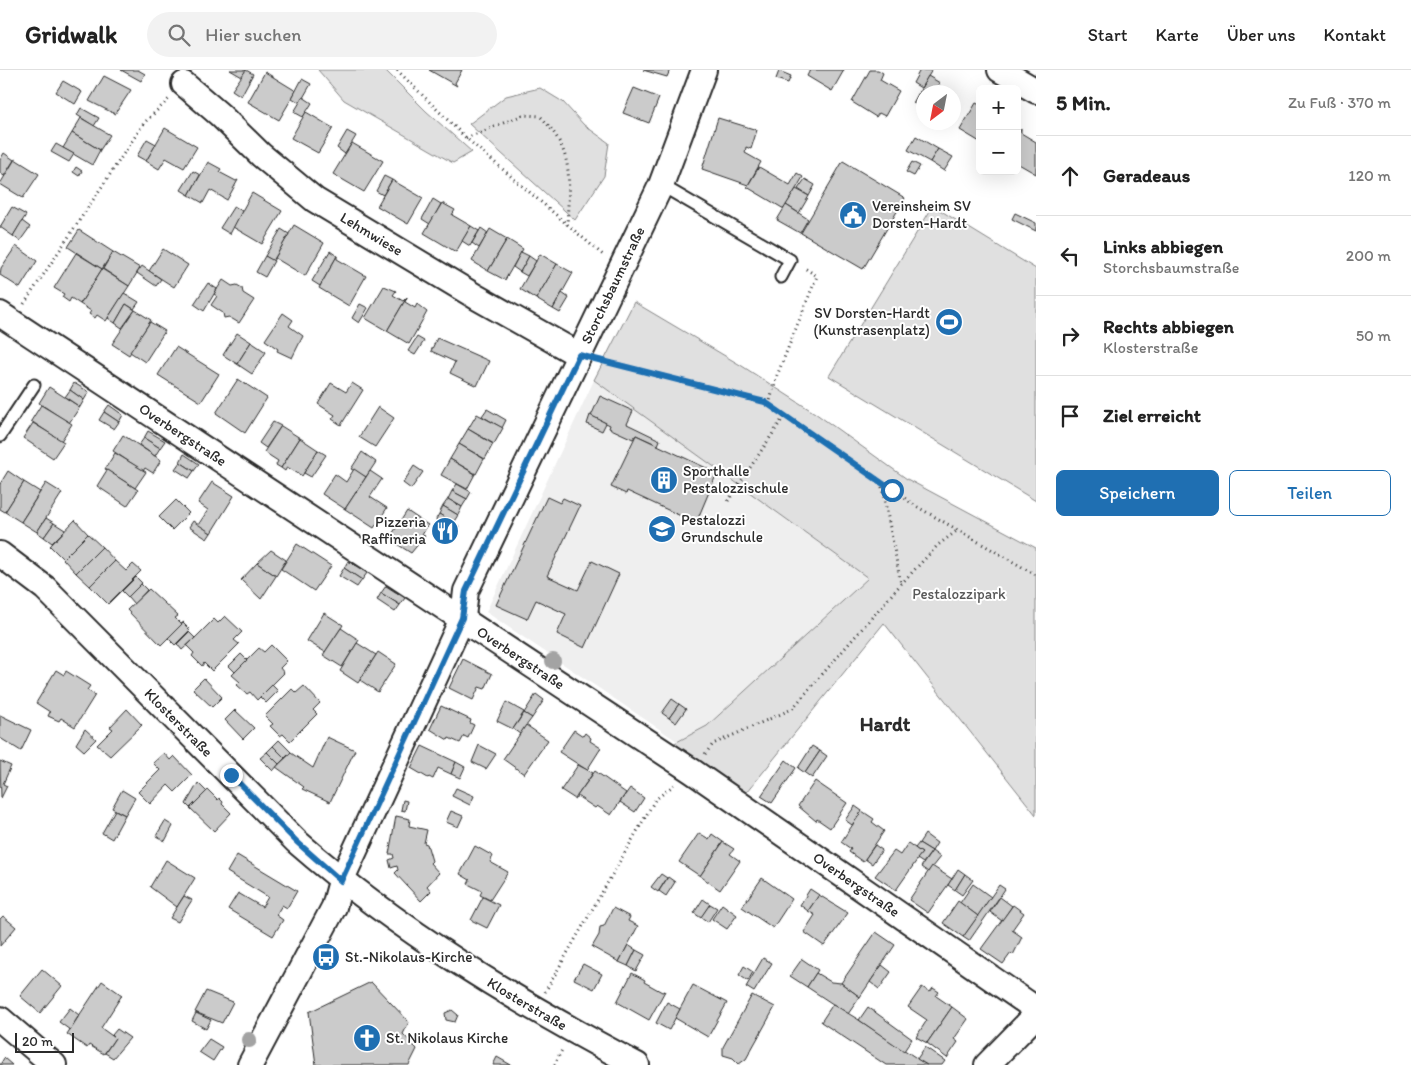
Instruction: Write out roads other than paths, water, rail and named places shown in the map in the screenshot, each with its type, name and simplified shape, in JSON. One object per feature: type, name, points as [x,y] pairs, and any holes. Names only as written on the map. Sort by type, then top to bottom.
[{"type":"street","name":"Storchsbaumstraße","points":[[250,1065],[334,907],[341,881],[462,618],[466,591],[619,268],[661,185],[704,70]]},
{"type":"street","points":[[1000,70],[1036,91]]},
{"type":"street","name":"Lehmwiese","points":[[184,84],[220,115],[261,155],[315,200],[478,298],[579,355]]},
{"type":"street","name":"Overbergstraße","points":[[6,318],[700,777],[1036,1009]]},
{"type":"street","name":"Klosterstraße","points":[[0,554],[45,588],[297,842],[341,881],[419,937],[593,1042],[637,1065]]},
{"type":"street","points":[[987,1065],[1036,1015]]},
{"type":"street","points":[[0,1019],[54,1065]]},
{"type":"lane","points":[[661,185],[790,260],[781,277]]},
{"type":"lane","points":[[0,436],[34,385]]},
{"type":"place","name":"Vereinsheim SV Dorsten-Hardt","points":[[853,215]]},
{"type":"place","name":"SV Dorsten-Hardt (Kunstrasenplatz)","points":[[949,322]]},
{"type":"place","name":"Sporthalle Pestalozzischule","points":[[664,480]]},
{"type":"place","name":"Pestalozzi Grundschule","points":[[662,529]]},
{"type":"place","name":"Pizzeria Raffineria","points":[[445,531]]},
{"type":"place","name":"St.-Nikolaus-Kirche","points":[[326,957]]},
{"type":"place","name":"St. Nikolaus Kirche","points":[[367,1038]]},
{"type":"district","name":"Hardt","points":[[885,724]]},
{"type":"park label","name":"Pestalozzipark","points":[[959,594]]}]
